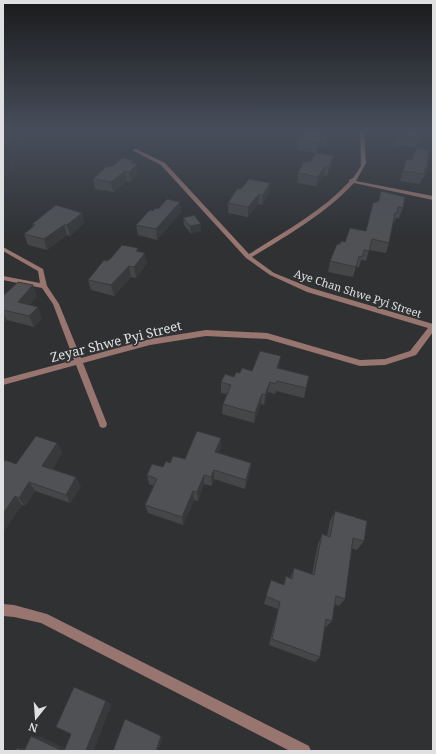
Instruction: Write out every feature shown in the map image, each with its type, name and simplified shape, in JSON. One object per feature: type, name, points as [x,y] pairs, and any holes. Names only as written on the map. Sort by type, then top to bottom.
[{"type":"street","name":"Aye Chan Shwe Pyi Street","points":[[166,167],[248,257],[272,274],[309,290],[433,327]]},
{"type":"street","points":[[248,257],[319,211],[351,181],[362,167]]},
{"type":"street","points":[[351,181],[433,198]]},
{"type":"street","points":[[3,249],[41,270],[44,286],[56,304],[103,424]]},
{"type":"street","points":[[3,278],[44,286]]},
{"type":"street","name":"Zeyar Shwe Pyi Street","points":[[3,382],[150,342],[206,333],[267,336],[360,363],[385,362],[413,353],[433,327]]},
{"type":"street","points":[[3,610],[43,618],[304,751]]},
{"type":"path","points":[[3,177],[12,167]]},
{"type":"building","points":[[106,167],[134,167],[129,172],[125,171],[111,182],[93,179]]},
{"type":"building","points":[[301,167],[324,167],[318,177],[298,173]]},
{"type":"building","points":[[404,167],[427,167],[425,168],[424,174],[403,171]]},
{"type":"building","points":[[249,179],[270,183],[263,195],[259,194],[248,207],[228,203],[237,189],[242,188]]},
{"type":"building","points":[[381,191],[405,197],[403,208],[398,207],[397,213],[395,213],[389,243],[372,239],[369,251],[364,250],[362,257],[359,256],[356,267],[330,261],[337,244],[340,244],[341,241],[345,242],[350,228],[366,231],[373,203],[379,201]]},
{"type":"building","points":[[167,199],[180,202],[156,229],[136,225],[150,210],[153,211],[155,208],[158,209]]},
{"type":"building","points":[[56,205],[82,213],[67,225],[64,225],[44,239],[24,234],[35,225],[32,224]]},
{"type":"building","points":[[194,215],[201,224],[190,226],[183,218]]},
{"type":"building","points":[[122,245],[138,248],[136,251],[145,253],[134,267],[129,266],[111,285],[88,280],[104,260],[107,261],[111,258]]},
{"type":"building","points":[[18,282],[33,285],[18,302],[38,307],[29,316],[3,310],[3,296]]},
{"type":"building","points":[[260,351],[281,356],[277,368],[309,376],[306,388],[277,381],[276,384],[270,382],[265,395],[262,394],[255,413],[223,404],[231,385],[221,382],[225,374],[234,377],[236,372],[240,373],[242,368],[252,371]]},
{"type":"building","points":[[197,431],[221,438],[215,452],[251,463],[246,480],[214,470],[211,477],[204,475],[197,492],[193,491],[182,517],[145,505],[157,479],[147,475],[152,464],[163,467],[166,461],[170,463],[173,456],[185,459]]},
{"type":"building","points":[[36,436],[57,443],[42,466],[76,477],[66,495],[29,482],[19,498],[15,496],[3,514],[3,463],[5,460],[16,464]]},
{"type":"building","points":[[335,511],[367,521],[364,541],[353,538],[345,599],[336,596],[332,621],[326,619],[320,657],[272,639],[280,602],[266,596],[271,580],[284,585],[286,576],[292,579],[294,568],[314,575],[322,534],[330,537]]},
{"type":"building","points":[[74,687],[106,701],[86,750],[88,751],[64,751],[71,734],[56,727]]},
{"type":"building","points":[[125,719],[161,736],[156,751],[113,751]]},
{"type":"building","points":[[31,736],[63,751],[24,751]]},
{"type":"building","points":[[17,748],[23,751],[16,751]]}]
